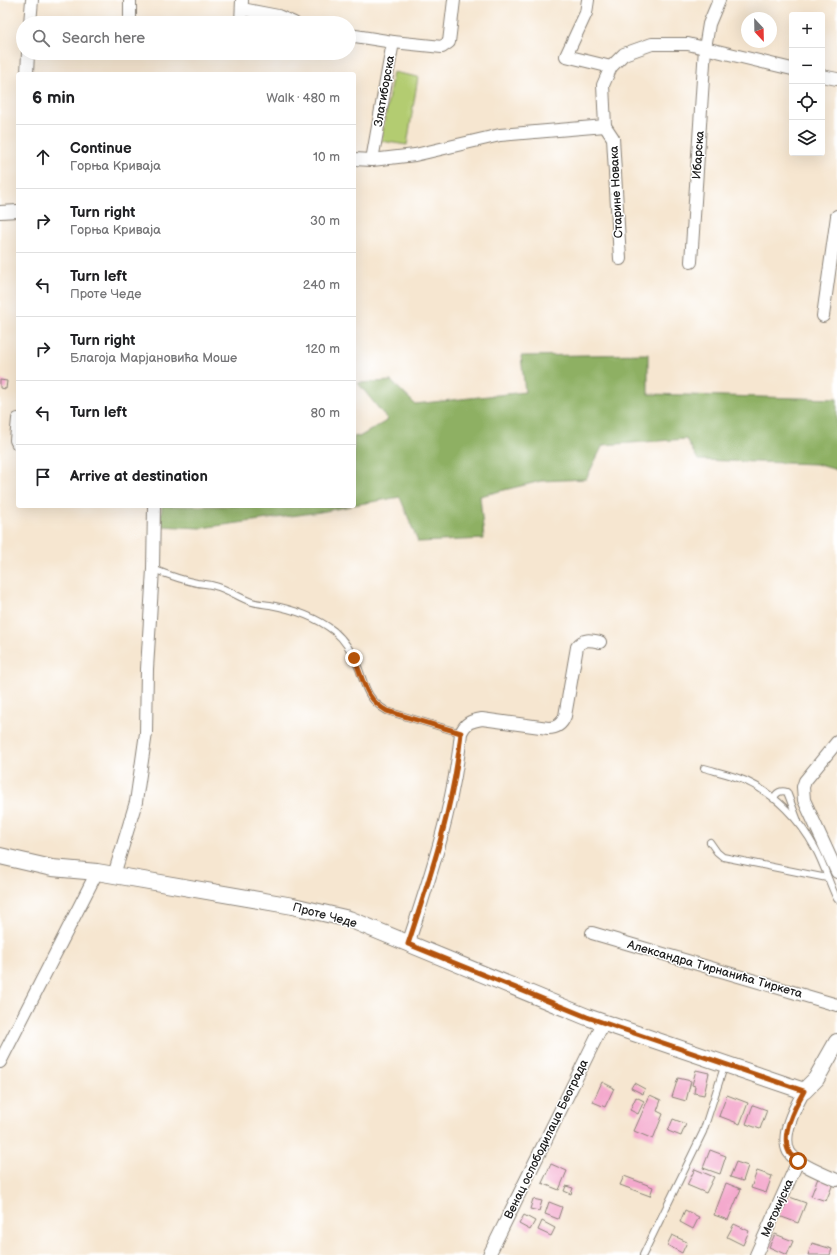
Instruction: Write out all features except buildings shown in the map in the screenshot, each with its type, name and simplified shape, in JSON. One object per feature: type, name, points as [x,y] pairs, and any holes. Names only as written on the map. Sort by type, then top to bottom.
[{"type":"street","points":[[31,16],[32,0]]},
{"type":"street","points":[[130,0],[130,16]]},
{"type":"street","points":[[393,42],[442,47],[449,42],[454,0]]},
{"type":"street","points":[[588,0],[586,13],[566,56],[610,67]]},
{"type":"street","name":"Ибарска","points":[[691,262],[705,48],[709,24],[720,0]]},
{"type":"street","points":[[241,16],[242,4],[278,16]]},
{"type":"street","name":"Златиборска","points":[[356,36],[393,42],[372,160]]},
{"type":"street","points":[[356,159],[372,160],[415,155],[500,135],[605,126],[603,85],[610,67],[624,54],[652,44],[688,44],[789,68]]},
{"type":"street","points":[[27,72],[28,60]]},
{"type":"street","points":[[825,77],[837,79]]},
{"type":"street","name":"Старине Новака","points":[[605,126],[613,138],[620,259]]},
{"type":"street","points":[[0,212],[16,210]]},
{"type":"street","points":[[824,316],[837,216]]},
{"type":"street","points":[[114,875],[136,802],[146,733],[147,669],[154,569],[154,508]]},
{"type":"street","points":[[408,944],[439,848],[453,782],[461,733],[464,726],[472,721],[482,719],[548,728],[557,727],[564,721],[577,647],[584,641],[591,640],[600,642]]},
{"type":"street","points":[[832,875],[803,793],[805,781],[837,742]]},
{"type":"street","name":"Проте Чеде","points":[[0,856],[52,868],[97,872],[300,908],[349,919],[587,1017],[804,1091]]},
{"type":"street","points":[[0,1062],[97,872]]},
{"type":"street","name":"Александра Тирнанића Тиркета","points":[[592,934],[837,1005]]},
{"type":"street","name":"Венац ослободилаца Београда","points":[[489,1255],[604,1022]]},
{"type":"street","points":[[837,1042],[816,1078],[804,1091],[794,1108],[786,1140],[789,1153],[798,1161],[837,1180]]},
{"type":"street","name":"Метохијска","points":[[756,1255],[798,1161]]},
{"type":"lane","points":[[154,569],[181,579],[225,589],[246,600],[288,609],[319,622],[336,633],[349,649],[359,669],[368,695],[380,706],[387,711],[461,733]]},
{"type":"lane","points":[[704,768],[745,780],[763,790],[774,799],[798,823],[815,848],[832,875],[837,899]]},
{"type":"lane","points":[[774,799],[780,791],[787,792],[798,823]]},
{"type":"lane","points":[[710,842],[717,852],[723,857],[832,875]]},
{"type":"lane","points":[[644,1255],[703,1132],[725,1064]]},
{"type":"green space","points":[[393,72],[418,77],[407,145],[381,141]]},
{"type":"green space","points":[[648,354],[648,394],[837,399],[837,470],[816,464],[698,460],[686,439],[603,445],[586,479],[541,481],[480,496],[484,539],[418,542],[400,497],[356,505],[356,436],[359,437],[388,420],[358,383],[391,381],[415,404],[525,392],[521,356]]},
{"type":"green space","points":[[162,508],[341,508],[201,528],[160,526]]},
{"type":"route","points":[[354,658],[368,695],[373,701],[387,711],[461,733],[460,746],[439,848],[408,944],[587,1017],[804,1091],[794,1108],[786,1140],[789,1153],[798,1161]]}]
